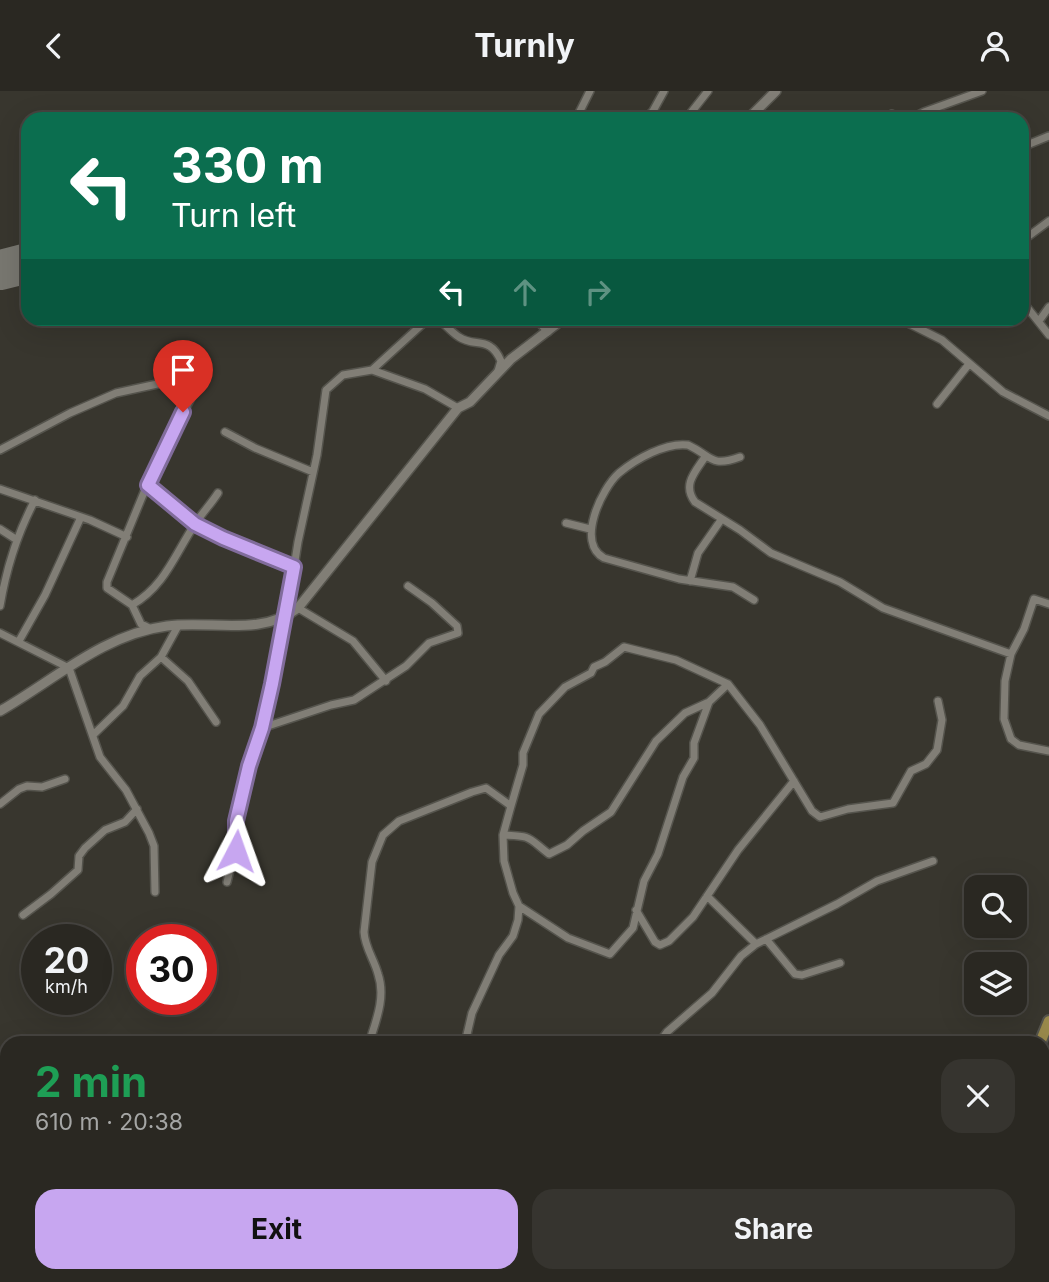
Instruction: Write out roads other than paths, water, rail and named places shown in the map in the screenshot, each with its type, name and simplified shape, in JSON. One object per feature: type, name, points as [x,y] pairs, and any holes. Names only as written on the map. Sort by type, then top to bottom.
[{"type":"street","points":[[580,112],[590,91]]},
{"type":"street","points":[[652,112],[664,91]]},
{"type":"street","points":[[692,112],[708,91]]},
{"type":"street","points":[[922,112],[982,91]]},
{"type":"street","points":[[754,112],[772,92]]},
{"type":"street","points":[[1029,146],[1049,139]]},
{"type":"street","points":[[1029,236],[1049,221]]},
{"type":"street","points":[[1039,321],[1049,307]]},
{"type":"street","points":[[1029,309],[1049,335]]},
{"type":"street","points":[[372,370],[420,326]]},
{"type":"street","points":[[446,326],[460,338],[484,343],[498,355],[501,361],[493,378]]},
{"type":"street","points":[[542,326],[548,332]]},
{"type":"street","points":[[0,711],[113,641],[149,628],[245,625],[286,617],[298,608],[458,408],[470,402],[511,359],[555,326]]},
{"type":"street","points":[[922,326],[1003,393],[1049,416]]},
{"type":"street","points":[[937,404],[969,363]]},
{"type":"street","points":[[227,882],[233,864],[236,821],[249,766],[262,728],[286,617],[326,390],[349,372],[372,370],[425,389],[458,408]]},
{"type":"street","points":[[0,450],[70,413],[116,393],[194,376],[197,386],[148,485],[106,585],[132,605],[141,624],[149,628]]},
{"type":"street","points":[[225,432],[255,448],[313,472]]},
{"type":"street","points":[[740,457],[717,462],[688,445],[669,445],[623,471],[613,480],[590,529],[596,552],[601,557],[690,581],[733,587],[754,600]]},
{"type":"street","points":[[705,457],[690,480],[690,496],[771,553],[828,576],[883,608],[1011,654]]},
{"type":"street","points":[[148,485],[195,524],[294,567]]},
{"type":"street","points":[[0,489],[81,517],[127,537]]},
{"type":"street","points":[[132,605],[151,592],[164,578],[195,524],[218,493]]},
{"type":"street","points":[[0,605],[17,540],[35,500]]},
{"type":"street","points":[[19,641],[45,595],[81,517]]},
{"type":"street","points":[[690,581],[698,553],[722,520]]},
{"type":"street","points":[[566,523],[590,529]]},
{"type":"street","points":[[0,529],[17,540]]},
{"type":"street","points":[[262,728],[354,700],[406,666],[429,643],[458,633],[457,627],[441,611],[408,586]]},
{"type":"street","points":[[1049,604],[1034,599],[1024,629],[1011,654],[1004,719],[1011,739],[1019,745],[1049,751]]},
{"type":"street","points":[[298,608],[353,641],[386,681]]},
{"type":"street","points":[[93,735],[123,706],[140,676],[161,657],[178,626]]},
{"type":"street","points":[[0,633],[69,667],[100,757],[137,809],[154,846],[155,892]]},
{"type":"street","points":[[709,702],[694,743],[694,758],[683,777],[658,854],[644,881],[633,928],[611,955],[568,937],[519,906],[504,861],[503,835],[531,729],[539,714],[565,687],[591,673],[594,667],[624,647],[676,660],[729,684],[760,725],[814,814],[820,817],[893,803],[911,771],[926,764],[937,750],[942,722],[938,701]]},
{"type":"street","points":[[161,657],[188,681],[216,722]]},
{"type":"street","points":[[503,835],[532,839],[549,854],[567,845],[611,813],[656,741],[692,708],[709,702],[729,684]]},
{"type":"street","points":[[0,804],[19,789],[27,786],[42,787],[65,779]]},
{"type":"street","points":[[636,910],[651,937],[664,944],[693,917],[738,850],[794,781]]},
{"type":"street","points":[[371,1036],[382,991],[379,976],[365,943],[364,932],[373,862],[383,835],[399,821],[480,789],[486,788],[511,806]]},
{"type":"street","points":[[23,915],[78,870],[79,856],[85,848],[105,830],[125,822],[137,809]]},
{"type":"street","points":[[664,1036],[712,993],[741,956],[756,944],[877,881],[933,861]]},
{"type":"street","points":[[707,896],[756,944]]},
{"type":"street","points":[[467,1036],[472,1013],[499,955],[513,936],[519,906]]},
{"type":"street","points":[[766,939],[795,974],[802,975],[840,963]]}]
